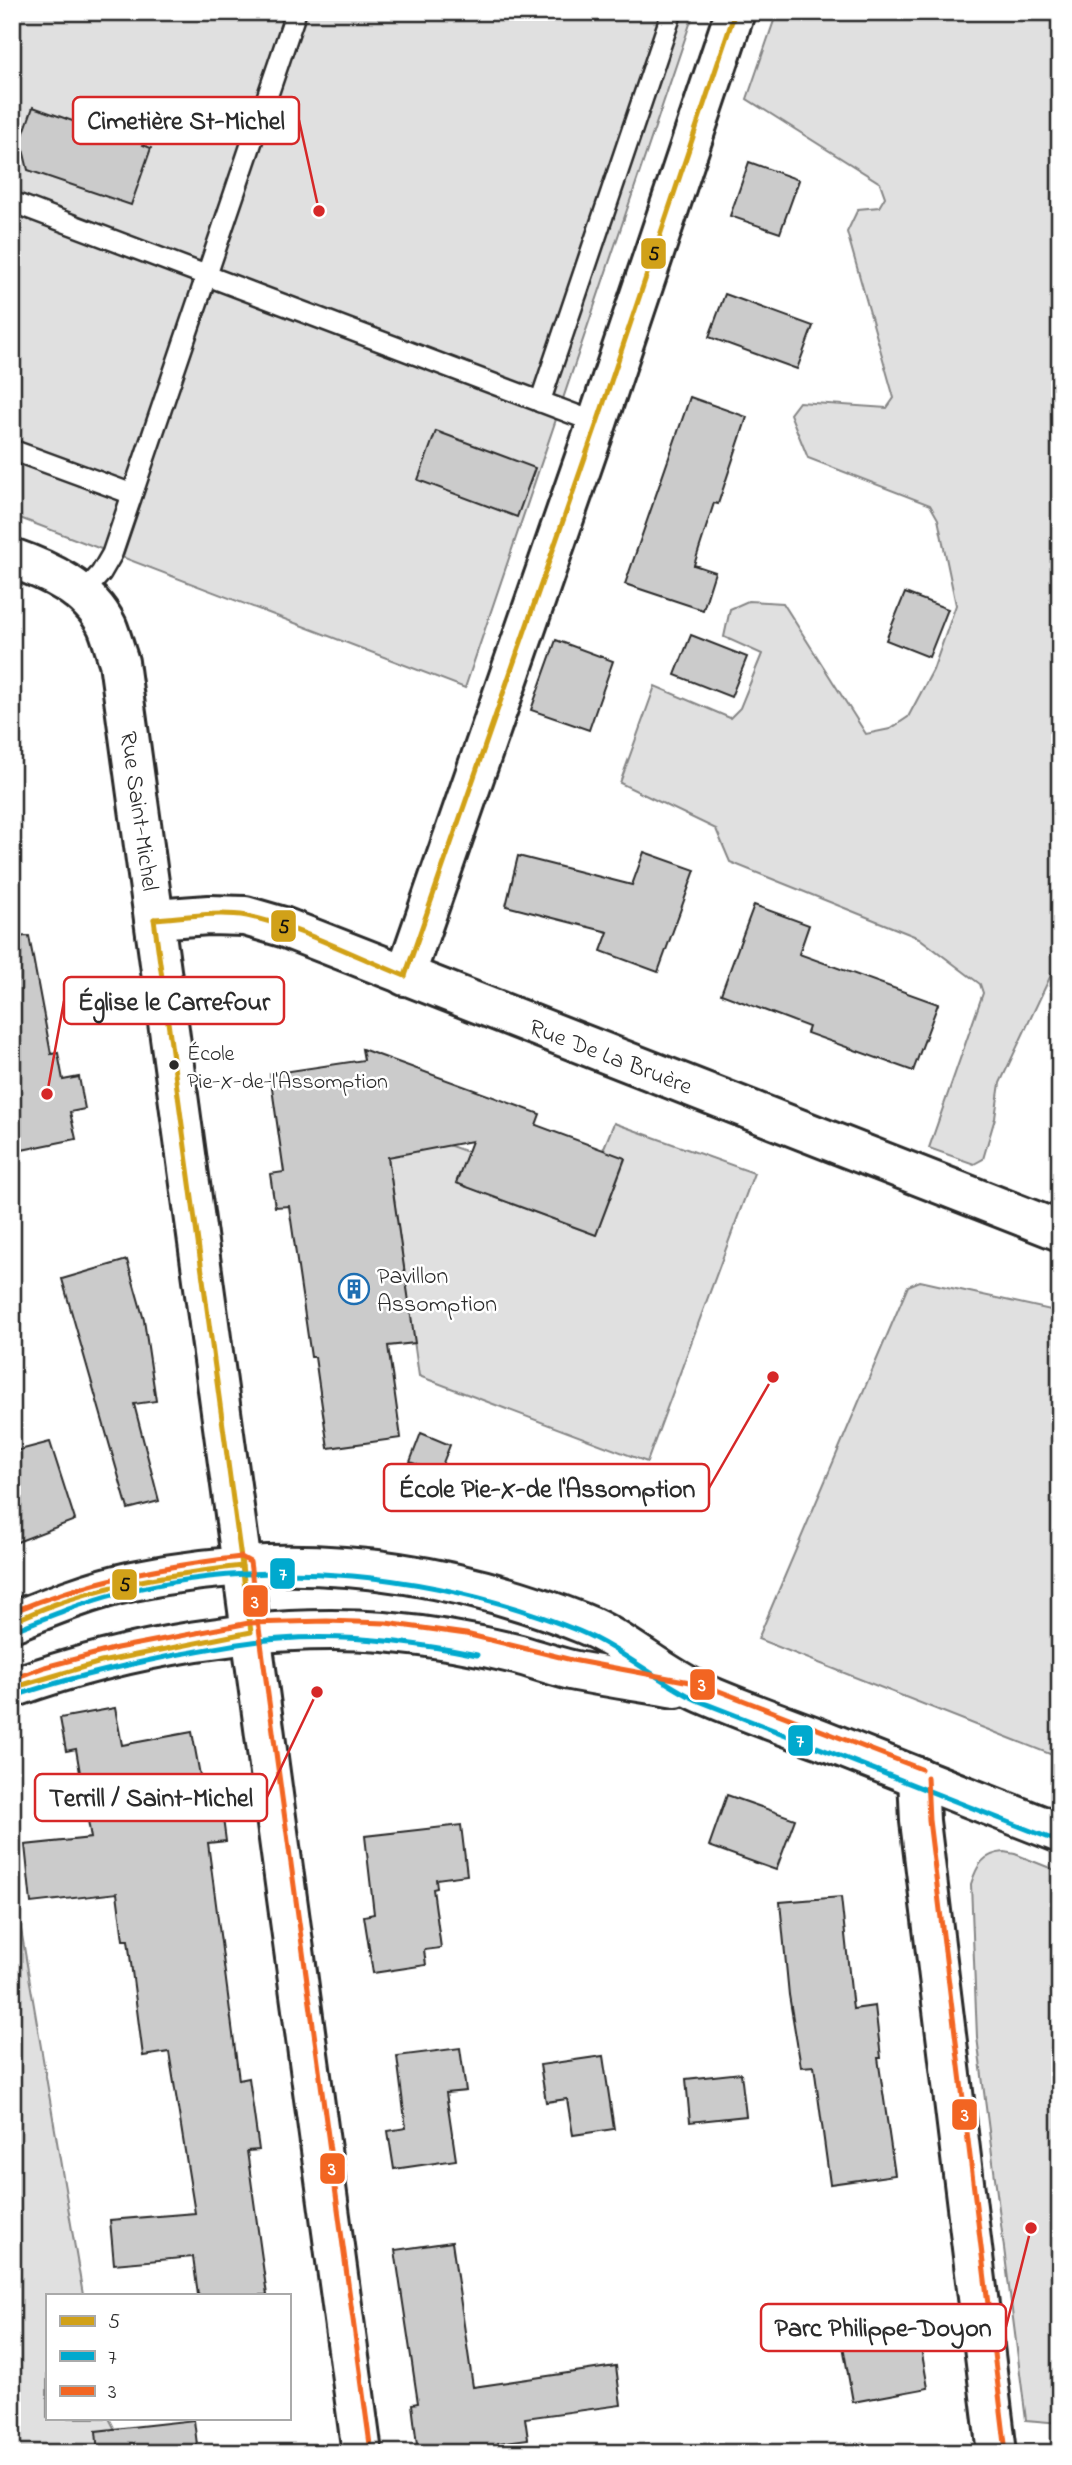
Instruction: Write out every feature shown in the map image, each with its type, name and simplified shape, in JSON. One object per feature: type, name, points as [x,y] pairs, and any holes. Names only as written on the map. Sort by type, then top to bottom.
[{"type":"street","points":[[405,975],[597,423],[735,12]]},
{"type":"street","points":[[12,558],[40,568],[83,593]]},
{"type":"street","name":"Rue Saint-Michel","points":[[83,593],[106,625],[119,662],[362,2453]]},
{"type":"street","name":"Rue De La Bruère","points":[[154,919],[209,915],[246,916],[283,927],[1060,1231]]},
{"type":"street","points":[[12,1622],[70,1599],[131,1581],[189,1572],[242,1566],[331,1564],[412,1574],[495,1594],[585,1624],[699,1692],[1060,1833]]},
{"type":"street","points":[[12,1688],[47,1675],[119,1656],[251,1632],[327,1630],[385,1632],[465,1643],[570,1670],[699,1692]]},
{"type":"street","points":[[918,1777],[920,1821],[997,2453]]},
{"type":"lane","points":[[83,593],[101,573],[112,554],[296,12]]},
{"type":"lane","points":[[540,402],[672,12]]},
{"type":"lane","points":[[12,202],[597,423]]},
{"type":"lane","points":[[12,450],[132,494]]},
{"type":"shaded area","points":[[12,12],[694,12],[465,688],[12,515]]},
{"type":"shaded area","points":[[777,12],[1060,12],[1060,956],[1000,1083],[995,1118],[983,1159],[974,1164],[929,1148],[983,993],[980,984],[919,938],[730,862],[716,829],[620,783],[655,686],[730,718],[740,708],[762,654],[724,637],[730,609],[748,601],[783,603],[866,734],[890,729],[908,717],[933,670],[956,605],[938,519],[930,505],[808,458],[790,414],[799,402],[887,408],[894,398],[847,232],[858,209],[879,207],[885,197],[880,183],[747,99]]},
{"type":"shaded area","points":[[614,1123],[754,1173],[647,1462],[419,1376],[388,1157],[406,1130],[468,1152],[457,1183],[596,1235],[625,1159],[603,1150]]},
{"type":"shaded area","points":[[920,1281],[1060,1312],[1060,1758],[758,1639],[908,1286]]},
{"type":"shaded area","points":[[1004,1852],[1060,1872],[1060,2423],[1026,2420],[977,2037],[971,1884],[976,1871],[986,1858]]},
{"type":"shaded area","points":[[12,1876],[83,2294],[46,2294],[46,2420],[110,2420],[127,2453],[12,2453]]},
{"type":"building","points":[[33,107],[78,123],[79,118],[145,141],[143,145],[151,148],[131,205],[28,170],[21,141]]},
{"type":"building","points":[[749,162],[799,180],[780,233],[730,216]]},
{"type":"building","points":[[725,294],[813,326],[797,369],[709,337]]},
{"type":"building","points":[[690,397],[747,417],[694,565],[715,572],[703,610],[625,584]]},
{"type":"building","points":[[436,431],[535,468],[517,517],[418,480]]},
{"type":"building","points":[[905,593],[948,609],[929,657],[886,640]]},
{"type":"building","points":[[691,635],[747,657],[731,697],[675,675]]},
{"type":"building","points":[[556,640],[613,661],[589,730],[531,710]]},
{"type":"building","points":[[644,852],[695,870],[658,972],[601,951],[608,932],[506,906],[518,856],[632,885]]},
{"type":"building","points":[[754,905],[809,925],[799,954],[938,1004],[913,1071],[807,1033],[809,1027],[721,994]]},
{"type":"building","points":[[29,936],[51,1054],[58,1053],[63,1080],[79,1077],[85,1109],[70,1112],[76,1139],[12,1152],[12,937]]},
{"type":"building","name":"Pavillon Assomption","points":[[362,1049],[540,1114],[536,1125],[625,1158],[596,1235],[456,1183],[472,1141],[388,1157],[415,1343],[388,1346],[401,1438],[328,1448],[315,1357],[311,1357],[289,1206],[275,1207],[270,1174],[284,1172],[270,1074],[364,1060]]},
{"type":"building","points":[[127,1260],[144,1320],[156,1401],[134,1404],[159,1501],[128,1509],[62,1279]]},
{"type":"building","points":[[421,1433],[450,1445],[439,1473],[410,1462]]},
{"type":"building","points":[[50,1442],[75,1520],[12,1544],[12,1452]]},
{"type":"building","points":[[115,1708],[122,1745],[192,1732],[204,1797],[220,1796],[226,1841],[208,1843],[239,2080],[249,2078],[259,2150],[247,2151],[267,2294],[198,2294],[193,2257],[114,2264],[110,2220],[195,2213],[169,2052],[143,2056],[128,1940],[123,1940],[117,1893],[31,1903],[25,1845],[91,1838],[76,1749],[66,1751],[60,1718]]},
{"type":"building","points":[[727,1795],[795,1819],[776,1870],[709,1846]]},
{"type":"building","points":[[461,1825],[467,1875],[436,1879],[437,1888],[433,1889],[441,1948],[424,1950],[426,1965],[373,1973],[364,1916],[374,1914],[365,1836]]},
{"type":"building","points":[[841,1897],[853,2009],[875,2006],[881,2058],[878,2058],[895,2175],[830,2184],[814,2066],[801,2067],[789,1995],[780,1902]]},
{"type":"building","points":[[460,2048],[466,2091],[446,2093],[456,2160],[394,2169],[388,2131],[406,2128],[397,2056]]},
{"type":"building","points":[[603,2056],[614,2129],[573,2135],[567,2099],[546,2102],[540,2065]]},
{"type":"building","points":[[741,2073],[746,2116],[690,2122],[686,2079]]},
{"type":"building","points":[[452,2242],[473,2387],[616,2366],[621,2405],[525,2418],[528,2439],[498,2443],[499,2453],[418,2453],[412,2404],[418,2403],[395,2250]]},
{"type":"building","points":[[905,2329],[906,2333],[918,2331],[928,2388],[853,2402],[842,2340]]},
{"type":"building","points":[[194,2420],[198,2453],[98,2453],[96,2431]]},
{"type":"transit line","name":"5","points":[[405,976],[597,423],[735,12]]},
{"type":"transit line","name":"5","points":[[154,919],[212,914],[247,916],[306,934],[405,976]]},
{"type":"transit line","name":"5","points":[[12,1688],[101,1662],[251,1632],[154,919]]},
{"type":"transit line","name":"3","points":[[12,1612],[69,1591],[152,1570],[241,1557],[250,1562],[371,2452]]},
{"type":"transit line","name":"5","points":[[12,1622],[88,1593],[176,1575],[242,1566]]},
{"type":"transit line","name":"7","points":[[15,1630],[120,1593],[177,1581],[294,1573],[411,1583],[525,1611],[579,1631],[699,1701],[1057,1841]]},
{"type":"transit line","name":"3","points":[[12,1679],[45,1667],[117,1648],[249,1623],[386,1623],[466,1634],[572,1660],[701,1684],[921,1769]]},
{"type":"transit line","name":"7","points":[[15,1696],[74,1678],[175,1655],[268,1640],[355,1638],[428,1646],[477,1655]]},
{"type":"transit line","name":"3","points":[[927,1777],[929,1820],[1006,2452]]},
{"type":"place","name":"Cimetière St-Michel","points":[[319,211]]},
{"type":"place","name":"École Pie-X-de-l'Assomption","points":[[174,1065]]},
{"type":"place","name":"Église le Carrefour","points":[[47,1094]]},
{"type":"place","name":"Pavillon Assomption","points":[[354,1289]]},
{"type":"place","name":"École Pie-X-de l'Assomption","points":[[773,1377]]},
{"type":"place","name":"Terrill / Saint-Michel","points":[[317,1692]]},
{"type":"place","name":"Parc Philippe-Doyon","points":[[1031,2228]]}]
